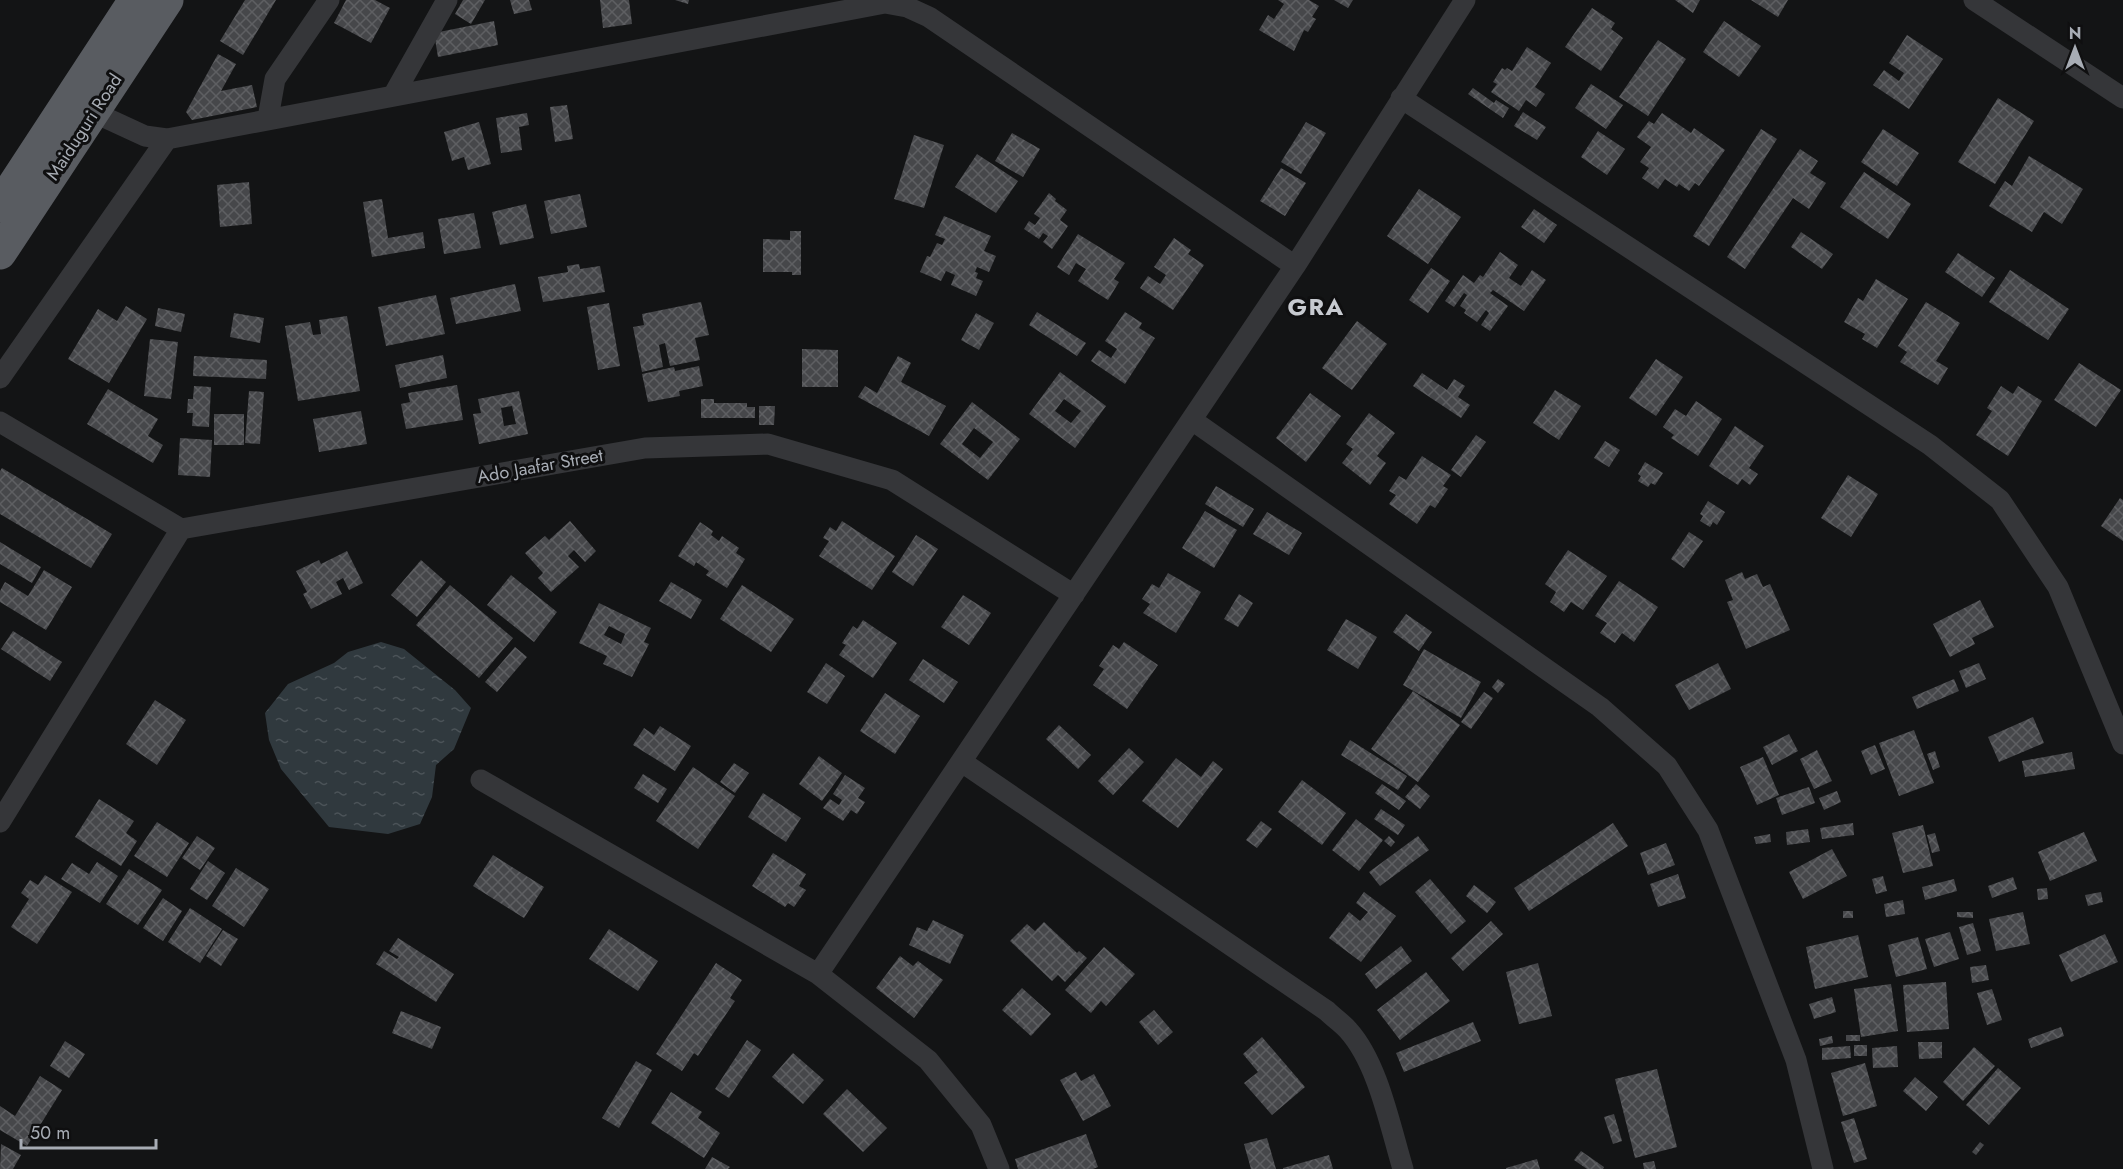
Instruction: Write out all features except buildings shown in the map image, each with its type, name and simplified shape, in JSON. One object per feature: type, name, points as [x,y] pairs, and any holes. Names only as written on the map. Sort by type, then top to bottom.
[{"type":"highway","name":"Maiduguri Road","points":[[0,206],[135,0]]},
{"type":"highway","name":"Maiduguri Road","points":[[0,253],[167,0]]},
{"type":"street","points":[[268,118],[275,79],[329,0]]},
{"type":"street","points":[[393,96],[447,0]]},
{"type":"street","points":[[818,974],[1295,266],[1465,0]]},
{"type":"street","points":[[1974,0],[2123,98]]},
{"type":"street","points":[[93,112],[145,135],[167,138],[885,3],[903,3],[929,16],[1295,266]]},
{"type":"street","points":[[1401,98],[1930,445],[2000,500],[2058,587],[2123,744]]},
{"type":"street","points":[[0,378],[167,138]]},
{"type":"street","points":[[1192,420],[1600,707],[1667,766],[1708,830],[1796,1060],[1823,1169]]},
{"type":"street","points":[[0,422],[181,529],[0,822]]},
{"type":"street","name":"Ado Jaafar Street","points":[[181,529],[645,448],[768,444],[892,480],[1074,595]]},
{"type":"street","points":[[962,762],[1327,1011],[1348,1031],[1363,1051],[1373,1071],[1403,1169]]},
{"type":"street","points":[[481,780],[818,974],[928,1060],[981,1125],[999,1169]]},
{"type":"water","points":[[381,642],[404,649],[455,690],[471,708],[454,749],[436,765],[432,797],[420,824],[388,834],[329,827],[281,769],[269,740],[265,713],[288,684],[334,663],[348,652]]},
{"type":"district","name":"GRA","points":[[1316,307]]}]
